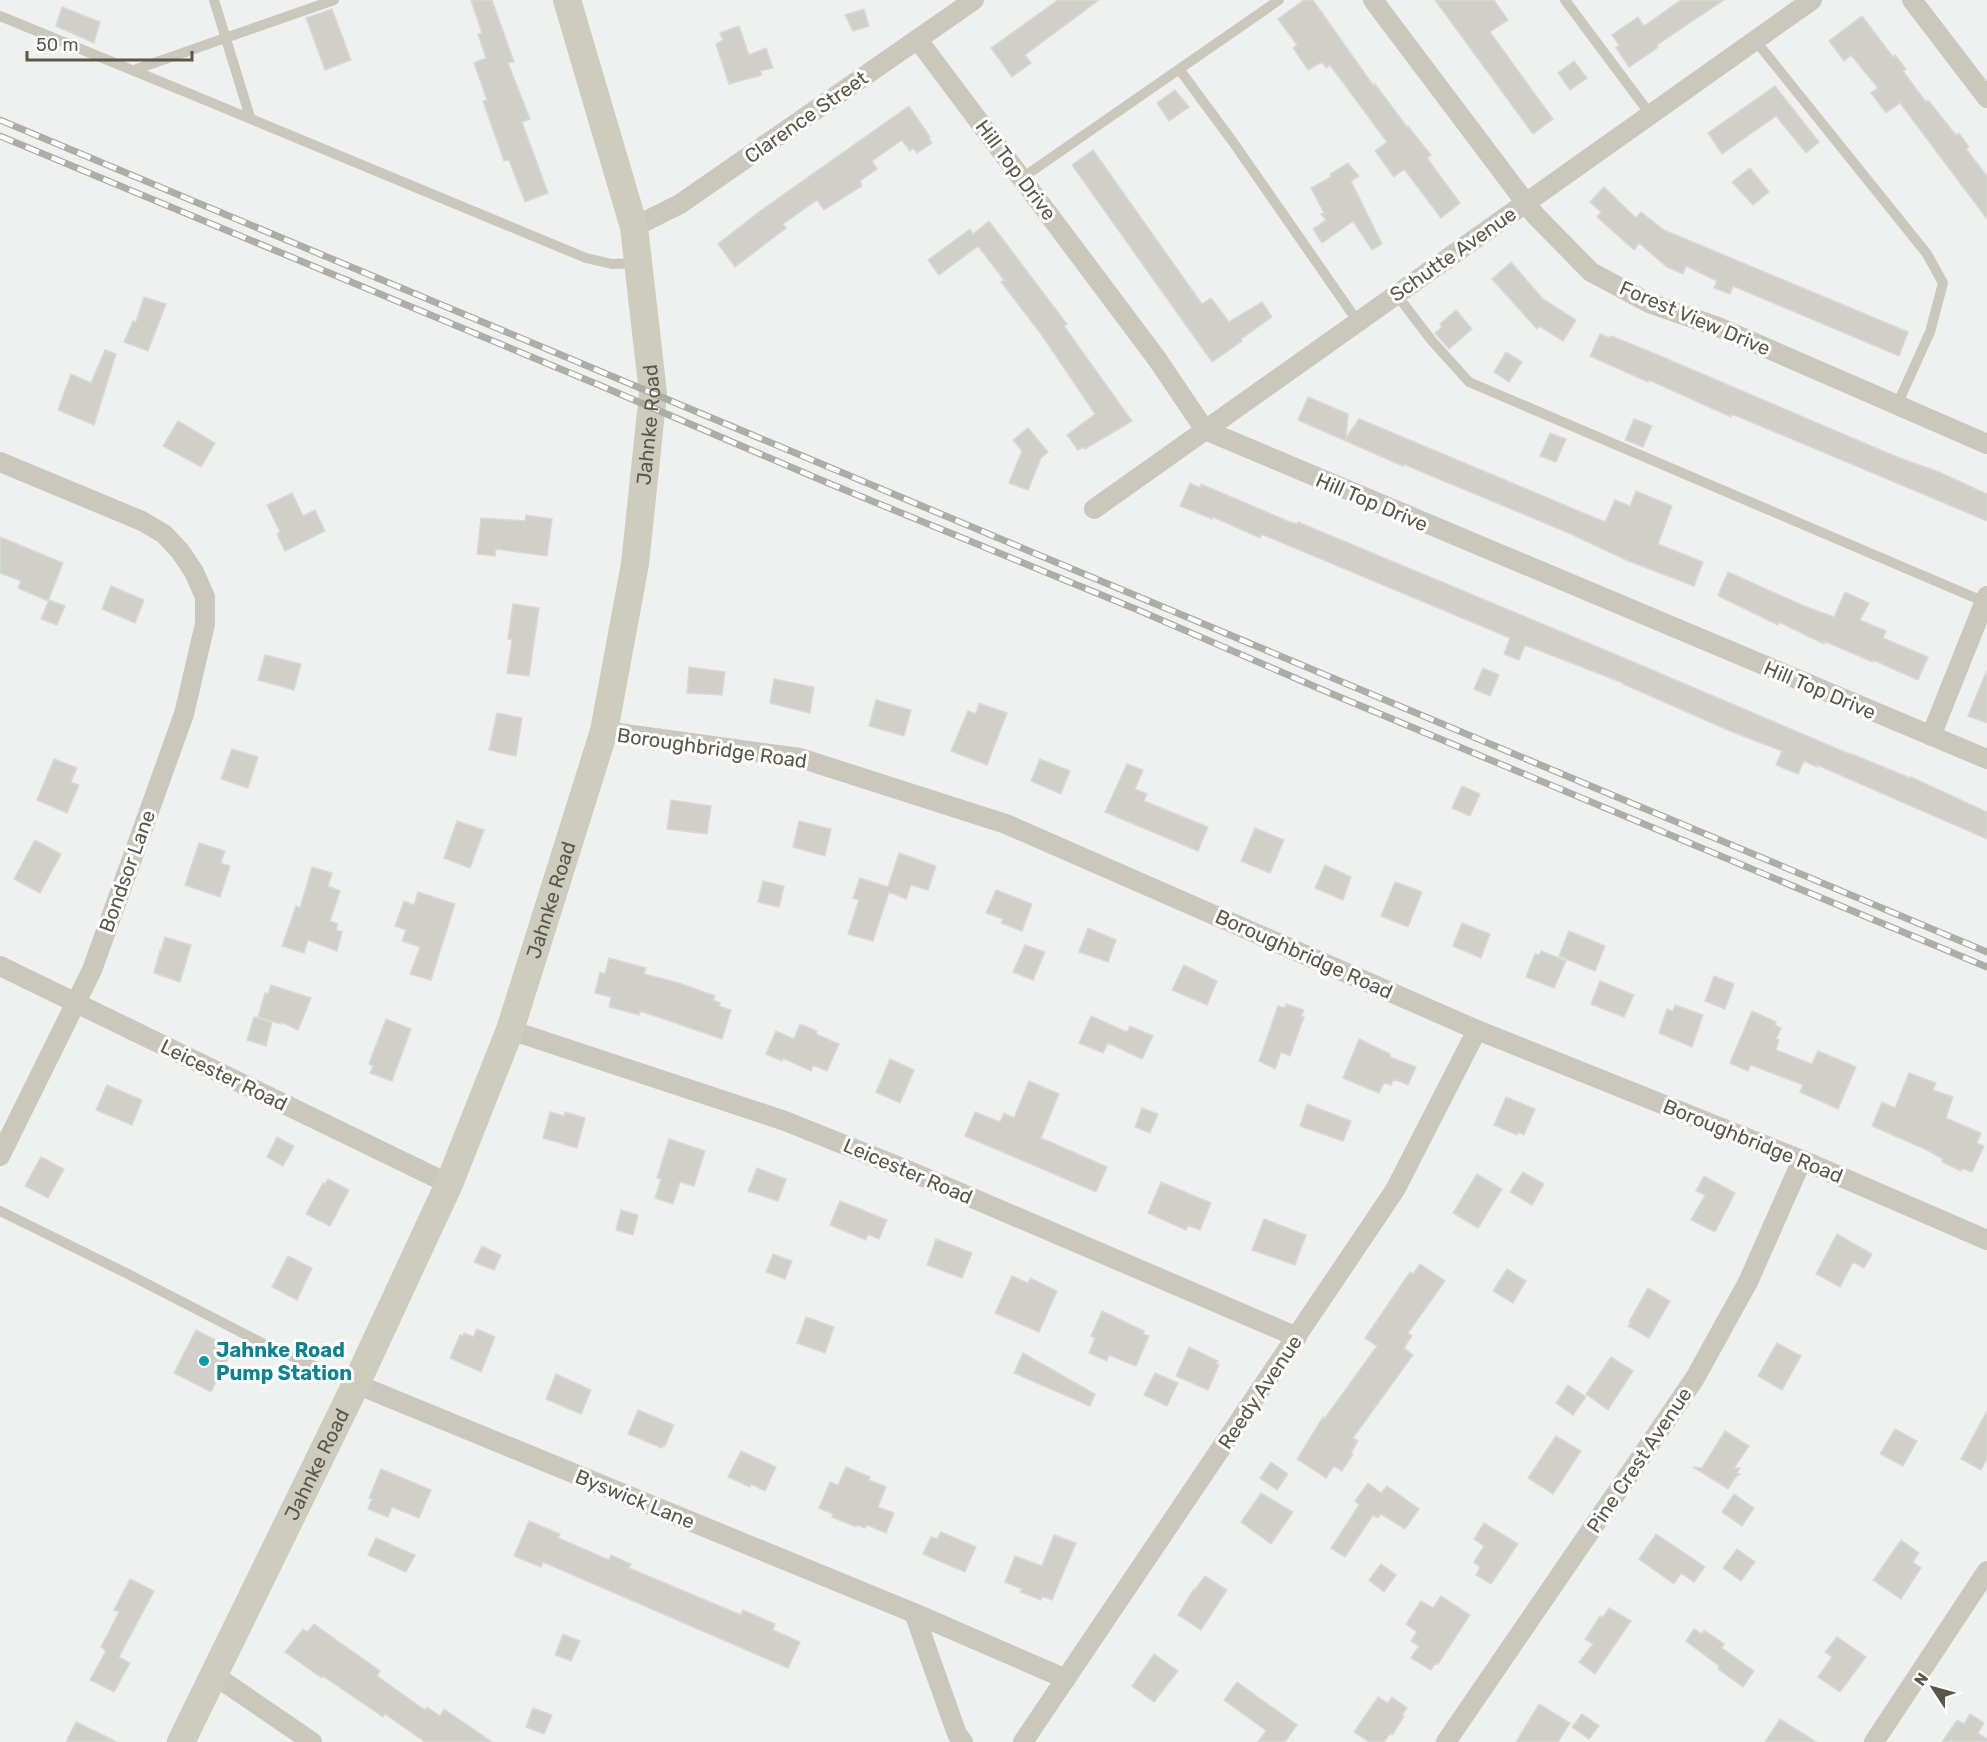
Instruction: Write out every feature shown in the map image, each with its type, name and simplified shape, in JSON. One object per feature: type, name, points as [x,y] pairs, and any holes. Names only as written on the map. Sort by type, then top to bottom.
[{"type":"main road","name":"Jahnke Road","points":[[181,1742],[356,1384],[449,1184],[510,1030],[603,731],[635,564],[653,393],[634,227],[567,0]]},
{"type":"street","name":"Clarence Street","points":[[634,227],[680,204],[974,0]]},
{"type":"street","name":"Forest View Drive","points":[[1373,0],[1536,216],[1591,272],[1649,303],[1718,327],[1987,444]]},
{"type":"street","name":"Schutte Avenue","points":[[1094,509],[1812,0]]},
{"type":"street","points":[[1912,0],[1987,98]]},
{"type":"street","name":"Hill Top Drive","points":[[918,40],[1157,358],[1204,430],[1987,759]]},
{"type":"street","name":"Bondsor Lane","points":[[0,462],[142,521],[164,534],[180,551],[194,572],[205,597],[205,624],[184,714],[92,970],[0,1156]]},
{"type":"street","points":[[1931,736],[1986,600]]},
{"type":"street","name":"Boroughbridge Road","points":[[603,731],[800,758],[1006,824],[1477,1030],[1802,1160],[1987,1240]]},
{"type":"street","name":"Leicester Road","points":[[0,966],[449,1184]]},
{"type":"street","name":"Leicester Road","points":[[510,1030],[785,1120],[1297,1336]]},
{"type":"street","name":"Reedy Avenue","points":[[1023,1742],[1395,1190],[1477,1030]]},
{"type":"street","name":"Pine Crest Avenue","points":[[1446,1742],[1695,1378],[1748,1282],[1802,1160]]},
{"type":"street","name":"Byswick Lane","points":[[356,1384],[914,1613],[1066,1679]]},
{"type":"street","points":[[1874,1742],[1987,1571]]},
{"type":"street","points":[[914,1613],[957,1734],[963,1742]]},
{"type":"street","points":[[214,1675],[312,1742]]},
{"type":"lane","points":[[214,0],[250,117]]},
{"type":"lane","points":[[134,70],[334,0]]},
{"type":"lane","points":[[1022,178],[1279,0]]},
{"type":"lane","points":[[1565,0],[1650,114]]},
{"type":"lane","points":[[0,16],[250,117],[586,258],[612,264],[639,263]]},
{"type":"lane","points":[[1755,40],[1927,254],[1942,283],[1930,332],[1897,405]]},
{"type":"lane","points":[[1179,69],[1233,142],[1358,322]]},
{"type":"lane","points":[[1396,294],[1432,341],[1469,382],[1986,600]]},
{"type":"lane","points":[[0,1211],[270,1347],[356,1384]]},
{"type":"building","points":[[471,0],[492,0],[514,62],[508,63],[530,119],[522,122],[548,193],[525,202],[509,160],[504,161],[483,101],[487,100],[474,63],[486,58],[478,34],[482,33]]},
{"type":"building","points":[[1058,0],[1099,0],[1025,55],[1031,63],[1012,77],[991,48]]},
{"type":"building","points":[[1304,0],[1313,0],[1373,85],[1375,84],[1431,155],[1427,158],[1460,203],[1441,218],[1404,169],[1394,177],[1375,151],[1387,142],[1330,65],[1326,68],[1322,62],[1308,70],[1293,48],[1297,45],[1278,19]]},
{"type":"building","points":[[1435,0],[1494,0],[1508,20],[1490,32],[1553,119],[1533,134]]},
{"type":"building","points":[[1681,0],[1724,0],[1657,45],[1658,47],[1653,51],[1629,67],[1616,48],[1619,45],[1612,35],[1638,17],[1644,26]]},
{"type":"building","points":[[62,7],[100,22],[94,43],[56,26]]},
{"type":"building","points":[[332,9],[351,60],[325,70],[306,18]]},
{"type":"building","points":[[864,9],[869,26],[853,31],[845,15]]},
{"type":"building","points":[[1862,16],[1893,57],[1895,55],[1906,69],[1903,71],[1926,102],[1928,100],[1956,135],[1959,133],[1969,147],[1966,149],[1987,176],[1987,219],[1900,103],[1886,113],[1871,93],[1878,88],[1851,55],[1844,61],[1829,41]]},
{"type":"building","points":[[739,26],[749,55],[766,48],[773,68],[760,71],[762,75],[729,84],[716,44],[723,40],[720,33]]},
{"type":"building","points":[[1574,61],[1587,78],[1570,90],[1558,73]]},
{"type":"building","points":[[1775,86],[1819,142],[1806,153],[1776,116],[1722,154],[1708,133]]},
{"type":"building","points":[[1175,90],[1189,107],[1169,121],[1157,103]]},
{"type":"building","points":[[909,106],[932,143],[917,153],[913,148],[910,151],[902,140],[872,161],[877,169],[860,181],[862,186],[824,210],[817,200],[783,224],[786,228],[735,267],[718,244],[760,211]]},
{"type":"building","points":[[1093,150],[1202,304],[1211,298],[1229,322],[1262,302],[1272,317],[1212,362],[1072,165]]},
{"type":"building","points":[[1348,163],[1359,176],[1351,181],[1382,244],[1372,250],[1353,221],[1322,243],[1313,229],[1326,220],[1321,214],[1324,213],[1311,188],[1331,177],[1330,174]]},
{"type":"building","points":[[1750,168],[1769,192],[1753,205],[1732,182]]},
{"type":"building","points":[[1604,187],[1636,218],[1641,212],[1664,230],[1908,332],[1899,356],[1733,286],[1730,294],[1714,288],[1717,281],[1686,266],[1683,274],[1667,267],[1639,243],[1634,250],[1597,217],[1601,212],[1590,202]]},
{"type":"building","points":[[989,221],[1067,324],[1064,326],[1132,421],[1085,449],[1083,447],[1078,450],[1067,435],[1095,414],[1041,334],[1001,282],[1004,280],[978,246],[939,275],[928,260],[970,229],[973,234]]},
{"type":"building","points":[[1511,262],[1543,299],[1576,320],[1563,341],[1539,326],[1537,329],[1492,279]]},
{"type":"building","points":[[144,297],[166,304],[148,351],[124,342],[133,321],[136,322]]},
{"type":"building","points":[[1456,310],[1472,329],[1449,349],[1435,333],[1442,327],[1440,324]]},
{"type":"building","points":[[1600,334],[1610,338],[1611,336],[1658,355],[1987,494],[1987,521],[1732,414],[1731,417],[1590,356]]},
{"type":"building","points":[[105,350],[116,354],[94,425],[58,410],[71,374],[91,383]]},
{"type":"building","points":[[1506,352],[1522,362],[1509,382],[1494,372]]},
{"type":"building","points":[[1308,397],[1348,414],[1346,438],[1359,419],[1605,522],[1615,500],[1630,506],[1636,491],[1672,506],[1658,544],[1703,562],[1694,586],[1626,560],[1571,534],[1403,464],[1403,466],[1298,420]]},
{"type":"building","points":[[1634,419],[1652,426],[1643,447],[1625,440]]},
{"type":"building","points":[[178,421],[215,443],[201,467],[163,446]]},
{"type":"building","points":[[1028,428],[1048,452],[1041,458],[1028,490],[1009,483],[1022,451],[1013,440]]},
{"type":"building","points":[[1550,433],[1566,439],[1556,462],[1540,456]]},
{"type":"building","points":[[1190,483],[1200,488],[1201,484],[1290,522],[1297,524],[1298,522],[1852,755],[1911,777],[1987,812],[1987,839],[1817,765],[1817,767],[1804,761],[1798,774],[1776,765],[1782,751],[1730,731],[1623,683],[1525,645],[1519,660],[1504,654],[1510,638],[1261,534],[1260,538],[1213,517],[1212,519],[1180,506]]},
{"type":"building","points":[[292,493],[303,516],[315,510],[325,531],[285,551],[277,534],[280,532],[267,505]]},
{"type":"building","points":[[526,515],[552,519],[547,556],[496,549],[495,556],[477,554],[481,518],[525,521]]},
{"type":"building","points":[[0,537],[63,563],[48,601],[18,588],[21,581],[0,573]]},
{"type":"building","points":[[1728,572],[1834,617],[1845,592],[1869,603],[1860,620],[1886,631],[1883,638],[1928,657],[1918,680],[1824,641],[1824,644],[1779,622],[1778,625],[1720,597],[1718,595]]},
{"type":"building","points":[[111,586],[144,600],[135,623],[102,609]]},
{"type":"building","points":[[49,600],[65,606],[57,625],[41,619]]},
{"type":"building","points":[[513,604],[539,608],[529,676],[507,673],[512,640],[508,639]]},
{"type":"building","points":[[265,655],[301,664],[294,690],[258,680]]},
{"type":"building","points":[[689,667],[725,672],[722,695],[687,693]]},
{"type":"building","points":[[1483,668],[1499,675],[1490,696],[1474,689]]},
{"type":"building","points":[[1987,670],[1987,723],[1968,716]]},
{"type":"building","points":[[774,679],[814,687],[810,713],[770,703]]},
{"type":"building","points":[[876,700],[911,710],[904,736],[869,726]]},
{"type":"building","points":[[979,703],[1007,713],[987,765],[951,751],[968,711],[976,714]]},
{"type":"building","points":[[497,713],[522,718],[516,756],[489,750]]},
{"type":"building","points":[[232,749],[258,757],[248,788],[221,779]]},
{"type":"building","points":[[54,759],[77,768],[71,782],[79,785],[67,813],[37,800]]},
{"type":"building","points":[[1040,759],[1070,771],[1061,794],[1031,781]]},
{"type":"building","points":[[1127,764],[1143,770],[1135,789],[1147,794],[1144,801],[1208,827],[1198,851],[1105,812]]},
{"type":"building","points":[[1462,786],[1480,794],[1470,816],[1452,808]]},
{"type":"building","points":[[671,800],[711,806],[707,834],[667,829]]},
{"type":"building","points":[[457,821],[484,830],[470,868],[444,858]]},
{"type":"building","points":[[799,821],[831,829],[825,856],[793,847]]},
{"type":"building","points":[[1255,828],[1284,840],[1270,873],[1241,861]]},
{"type":"building","points":[[35,840],[61,854],[40,893],[14,879]]},
{"type":"building","points":[[199,843],[225,851],[221,863],[230,866],[220,897],[185,885]]},
{"type":"building","points":[[899,853],[936,866],[928,890],[911,885],[906,899],[889,892],[873,941],[848,934],[859,900],[853,898],[860,878],[888,887]]},
{"type":"building","points":[[1325,865],[1351,877],[1343,900],[1315,888]]},
{"type":"building","points":[[312,867],[332,873],[328,886],[340,891],[330,921],[338,924],[336,930],[342,932],[337,951],[308,940],[304,953],[282,946],[296,906],[300,908]]},
{"type":"building","points":[[763,881],[784,886],[779,907],[758,902]]},
{"type":"building","points":[[1395,882],[1422,892],[1408,927],[1381,916]]},
{"type":"building","points":[[996,890],[1032,904],[1022,931],[1001,923],[1003,919],[986,913]]},
{"type":"building","points":[[418,892],[455,904],[431,980],[410,974],[420,947],[402,941],[406,930],[395,926],[404,901],[414,905]]},
{"type":"building","points":[[1462,923],[1490,934],[1481,958],[1453,946]]},
{"type":"building","points":[[1088,928],[1116,940],[1108,962],[1079,952]]},
{"type":"building","points":[[1569,931],[1605,946],[1595,971],[1559,956]]},
{"type":"building","points":[[165,937],[191,945],[180,982],[154,973]]},
{"type":"building","points":[[1025,945],[1045,952],[1033,980],[1013,972]]},
{"type":"building","points":[[1541,951],[1566,961],[1554,988],[1526,977],[1535,954],[1539,955]]},
{"type":"building","points":[[609,958],[646,968],[644,974],[715,996],[713,1000],[720,1003],[719,1006],[731,1010],[722,1039],[640,1011],[639,1015],[609,1007],[611,997],[595,993],[600,972],[605,974]]},
{"type":"building","points":[[1184,965],[1217,981],[1207,1005],[1172,990]]},
{"type":"building","points":[[1714,976],[1734,984],[1725,1009],[1705,1001]]},
{"type":"building","points":[[1600,981],[1634,995],[1624,1017],[1591,1004]]},
{"type":"building","points":[[271,985],[311,998],[298,1030],[281,1022],[281,1024],[258,1017],[265,993],[268,994]]},
{"type":"building","points":[[1286,1004],[1304,1010],[1301,1016],[1304,1017],[1290,1056],[1281,1052],[1275,1069],[1259,1061],[1278,1006],[1285,1008]]},
{"type":"building","points":[[1675,1005],[1703,1015],[1692,1047],[1659,1033],[1667,1009],[1673,1011]]},
{"type":"building","points":[[1752,1011],[1776,1022],[1775,1025],[1781,1028],[1776,1039],[1779,1040],[1776,1050],[1812,1064],[1818,1051],[1856,1067],[1838,1109],[1800,1092],[1803,1085],[1751,1065],[1748,1071],[1730,1063]]},
{"type":"building","points":[[1091,1016],[1127,1032],[1130,1026],[1153,1036],[1142,1059],[1108,1043],[1103,1053],[1079,1043]]},
{"type":"building","points":[[254,1017],[272,1022],[266,1046],[247,1040]]},
{"type":"building","points":[[386,1019],[411,1029],[392,1081],[370,1073],[373,1066],[369,1064]]},
{"type":"building","points":[[800,1024],[839,1044],[827,1071],[813,1065],[811,1071],[783,1058],[782,1061],[766,1054],[776,1031],[794,1039]]},
{"type":"building","points":[[1359,1039],[1390,1054],[1390,1057],[1416,1067],[1408,1085],[1394,1079],[1391,1085],[1384,1083],[1379,1093],[1343,1078]]},
{"type":"building","points":[[890,1059],[914,1070],[900,1103],[876,1092]]},
{"type":"building","points":[[1909,1073],[1936,1083],[1933,1090],[1953,1097],[1946,1118],[1981,1133],[1977,1143],[1984,1146],[1972,1172],[1962,1168],[1961,1171],[1942,1162],[1943,1159],[1925,1149],[1872,1126],[1882,1102],[1895,1108]]},
{"type":"building","points":[[1029,1081],[1059,1094],[1041,1138],[1107,1167],[1096,1192],[965,1136],[975,1112],[1000,1122],[1004,1113],[1014,1118]]},
{"type":"building","points":[[107,1085],[142,1100],[132,1125],[96,1110]]},
{"type":"building","points":[[1506,1097],[1535,1109],[1524,1135],[1518,1132],[1517,1135],[1494,1125]]},
{"type":"building","points":[[1307,1104],[1351,1121],[1343,1141],[1300,1126]]},
{"type":"building","points":[[1142,1108],[1158,1114],[1150,1133],[1135,1127]]},
{"type":"building","points":[[550,1112],[564,1116],[565,1112],[585,1118],[577,1148],[543,1138]]},
{"type":"building","points":[[277,1137],[294,1146],[283,1166],[267,1157]]},
{"type":"building","points":[[669,1139],[705,1151],[694,1186],[680,1182],[673,1204],[655,1198],[661,1179],[657,1178]]},
{"type":"building","points":[[41,1157],[64,1169],[48,1198],[25,1186]]},
{"type":"building","points":[[757,1168],[786,1179],[778,1201],[748,1191]]},
{"type":"building","points":[[1523,1172],[1544,1184],[1532,1205],[1510,1192]]},
{"type":"building","points":[[1477,1174],[1502,1189],[1478,1228],[1453,1213]]},
{"type":"building","points":[[1704,1176],[1735,1193],[1715,1232],[1691,1220],[1705,1195],[1696,1191]]},
{"type":"building","points":[[328,1179],[349,1190],[330,1226],[306,1214],[323,1183],[325,1184]]},
{"type":"building","points":[[1161,1182],[1211,1203],[1200,1230],[1188,1225],[1186,1230],[1148,1213]]},
{"type":"building","points":[[840,1201],[887,1220],[879,1239],[868,1234],[866,1240],[830,1225]]},
{"type":"building","points":[[621,1210],[638,1215],[633,1235],[616,1230]]},
{"type":"building","points":[[1264,1219],[1306,1235],[1295,1265],[1252,1250]]},
{"type":"building","points":[[1837,1234],[1872,1254],[1864,1268],[1853,1262],[1840,1287],[1816,1274]]},
{"type":"building","points":[[936,1239],[972,1253],[962,1278],[927,1265]]},
{"type":"building","points":[[482,1246],[501,1255],[494,1270],[474,1262]]},
{"type":"building","points":[[773,1254],[792,1261],[785,1279],[766,1272]]},
{"type":"building","points":[[288,1256],[312,1268],[297,1300],[272,1287]]},
{"type":"building","points":[[1420,1264],[1445,1281],[1408,1333],[1412,1336],[1404,1348],[1413,1355],[1353,1438],[1358,1441],[1342,1471],[1334,1466],[1326,1478],[1297,1459],[1323,1417],[1325,1418],[1377,1346],[1365,1338],[1410,1272],[1413,1274]]},
{"type":"building","points":[[1507,1269],[1526,1281],[1513,1303],[1493,1291]]},
{"type":"building","points":[[1012,1276],[1028,1283],[1030,1278],[1057,1291],[1039,1332],[995,1313]]},
{"type":"building","points":[[1648,1288],[1670,1301],[1649,1338],[1628,1326]]},
{"type":"building","points":[[1102,1311],[1144,1331],[1143,1334],[1149,1336],[1136,1366],[1109,1355],[1107,1361],[1089,1353],[1095,1338],[1091,1336]]},
{"type":"building","points":[[806,1317],[834,1327],[825,1353],[797,1343]]},
{"type":"building","points":[[477,1329],[495,1337],[481,1372],[450,1358],[460,1335],[463,1336],[464,1333],[473,1337]]},
{"type":"building","name":"Jahnke Road Pump Station","points":[[196,1330],[233,1349],[211,1392],[174,1373]]},
{"type":"building","points":[[1777,1343],[1801,1356],[1782,1390],[1758,1376]]},
{"type":"building","points":[[1189,1347],[1218,1361],[1216,1364],[1219,1365],[1208,1390],[1176,1376]]},
{"type":"building","points":[[1023,1353],[1095,1394],[1090,1406],[1014,1373]]},
{"type":"building","points":[[1611,1357],[1633,1371],[1608,1410],[1586,1394]]},
{"type":"building","points":[[1155,1373],[1178,1383],[1167,1406],[1144,1395]]},
{"type":"building","points":[[556,1374],[591,1390],[581,1414],[546,1399]]},
{"type":"building","points":[[1568,1385],[1586,1397],[1573,1415],[1556,1403]]},
{"type":"building","points":[[638,1410],[674,1425],[665,1446],[663,1445],[662,1448],[628,1434]]},
{"type":"building","points":[[1987,1411],[1987,1459],[1981,1470],[1961,1459]]},
{"type":"building","points":[[1895,1429],[1917,1441],[1903,1466],[1880,1454]]},
{"type":"building","points":[[1725,1431],[1749,1446],[1734,1468],[1740,1468],[1737,1473],[1740,1474],[1728,1489],[1693,1467],[1702,1468]]},
{"type":"building","points":[[1556,1436],[1581,1451],[1553,1494],[1528,1478]]},
{"type":"building","points":[[741,1451],[776,1467],[765,1491],[728,1477]]},
{"type":"building","points":[[1271,1462],[1288,1474],[1277,1490],[1260,1478]]},
{"type":"building","points":[[846,1467],[886,1487],[878,1507],[894,1513],[886,1533],[867,1525],[865,1528],[857,1525],[856,1527],[832,1517],[833,1514],[819,1508],[830,1482],[838,1485]]},
{"type":"building","points":[[381,1469],[431,1490],[419,1518],[392,1507],[388,1517],[368,1509],[372,1499],[369,1498]]},
{"type":"building","points":[[1368,1483],[1381,1493],[1387,1486],[1419,1509],[1405,1529],[1381,1514],[1378,1518],[1373,1515],[1345,1557],[1331,1548],[1359,1505],[1355,1501]]},
{"type":"building","points":[[1261,1493],[1293,1512],[1271,1544],[1241,1522]]},
{"type":"building","points":[[1734,1494],[1754,1508],[1742,1526],[1722,1512]]},
{"type":"building","points":[[529,1521],[560,1534],[558,1538],[609,1560],[611,1555],[631,1564],[629,1568],[741,1615],[743,1610],[775,1624],[773,1630],[800,1642],[788,1668],[543,1562],[541,1567],[514,1556]]},
{"type":"building","points":[[1484,1523],[1518,1544],[1491,1584],[1476,1575],[1480,1567],[1474,1562],[1484,1546],[1474,1539]]},
{"type":"building","points":[[941,1532],[976,1547],[965,1572],[923,1554],[931,1537],[937,1539]]},
{"type":"building","points":[[1656,1534],[1705,1567],[1694,1582],[1681,1573],[1674,1584],[1639,1559]]},
{"type":"building","points":[[1054,1535],[1076,1543],[1052,1600],[1042,1596],[1041,1600],[1020,1592],[1022,1589],[1005,1582],[1015,1556],[1042,1566]]},
{"type":"building","points":[[376,1538],[415,1555],[406,1572],[368,1555]]},
{"type":"building","points":[[1901,1540],[1919,1553],[1913,1562],[1921,1568],[1901,1599],[1873,1580]]},
{"type":"building","points":[[1737,1549],[1755,1562],[1741,1581],[1723,1568]]},
{"type":"building","points":[[1381,1564],[1396,1575],[1384,1592],[1369,1580]]},
{"type":"building","points":[[1205,1576],[1227,1590],[1201,1630],[1178,1615],[1193,1590]]},
{"type":"building","points":[[130,1579],[154,1591],[119,1657],[130,1663],[114,1692],[90,1680],[106,1651],[101,1647],[119,1612],[114,1610]]},
{"type":"building","points":[[1441,1596],[1470,1615],[1438,1664],[1436,1663],[1431,1670],[1411,1658],[1419,1646],[1411,1641],[1417,1632],[1406,1624],[1421,1601],[1433,1608]]},
{"type":"building","points":[[1609,1608],[1631,1621],[1595,1674],[1579,1662],[1593,1644],[1585,1639],[1600,1616],[1603,1617]]},
{"type":"building","points":[[314,1624],[380,1671],[377,1676],[425,1710],[427,1707],[440,1716],[444,1709],[492,1742],[425,1742],[385,1714],[383,1717],[323,1676],[322,1678],[285,1652],[303,1629],[307,1632]]},
{"type":"building","points":[[1694,1629],[1702,1634],[1704,1630],[1724,1644],[1722,1648],[1754,1671],[1743,1687],[1686,1641]]},
{"type":"building","points":[[563,1634],[580,1641],[571,1661],[555,1655]]},
{"type":"building","points":[[1837,1637],[1866,1657],[1840,1692],[1818,1677],[1832,1657],[1825,1652]]},
{"type":"building","points":[[1154,1654],[1178,1671],[1154,1702],[1132,1686]]},
{"type":"building","points":[[1237,1682],[1297,1725],[1285,1742],[1258,1742],[1266,1731],[1224,1700]]},
{"type":"building","points":[[1378,1697],[1388,1703],[1392,1697],[1407,1708],[1393,1734],[1391,1733],[1384,1742],[1369,1742],[1354,1732]]},
{"type":"building","points":[[1539,1704],[1570,1723],[1558,1742],[1516,1742]]},
{"type":"building","points":[[533,1708],[552,1715],[544,1734],[526,1727]]},
{"type":"building","points":[[1582,1714],[1599,1726],[1589,1739],[1572,1727]]},
{"type":"building","points":[[1970,1714],[1984,1723],[1978,1733],[1987,1739],[1987,1742],[1942,1742],[1957,1720],[1964,1724]]},
{"type":"building","points":[[1780,1719],[1816,1742],[1765,1742]]},
{"type":"building","points":[[76,1722],[117,1742],[66,1742]]},
{"type":"railway","points":[[0,120],[1987,952]]},
{"type":"railway","points":[[0,136],[1987,967]]},
{"type":"place","name":"Jahnke Road Pump Station","points":[[204,1361]]}]
